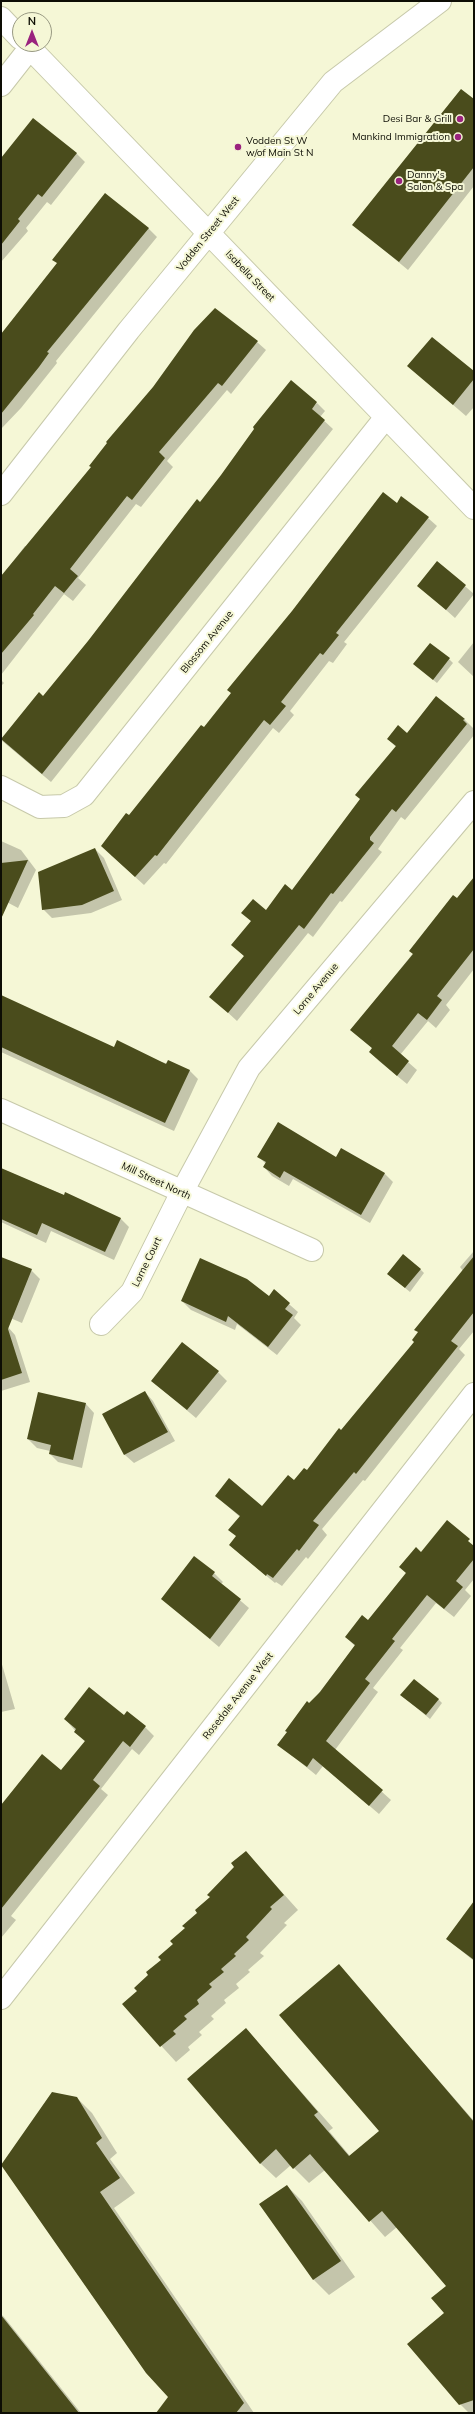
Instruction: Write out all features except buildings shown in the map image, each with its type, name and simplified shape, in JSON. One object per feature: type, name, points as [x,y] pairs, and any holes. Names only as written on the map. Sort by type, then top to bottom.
[{"type":"street","name":"Vodden Street West","points":[[1,494],[209,233],[333,82],[440,1]]},
{"type":"street","name":"Isabella Street","points":[[1,18],[12,29]]},
{"type":"street","points":[[1,84],[20,52]]},
{"type":"street","name":"Isabella Street","points":[[34,52],[474,508]]},
{"type":"street","name":"Blossom Avenue","points":[[1,787],[40,807],[64,806],[84,795],[386,417]]},
{"type":"street","name":"Lorne Avenue","points":[[182,1192],[249,1068],[474,802]]},
{"type":"street","name":"Mill Street North","points":[[1,1110],[312,1250]]},
{"type":"street","name":"Lorne Court","points":[[101,1324],[132,1292],[182,1192]]},
{"type":"street","name":"Rosedale Avenue West","points":[[1,1998],[474,1394]]},
{"type":"place","name":"Desi Bar & Grill","points":[[460,119]]},
{"type":"place","name":"Mankind Immigration","points":[[458,137]]},
{"type":"place","name":"Vodden St W w/of Main St N","points":[[238,147]]},
{"type":"place","name":"Danny's Salon & Spa","points":[[399,181]]}]
